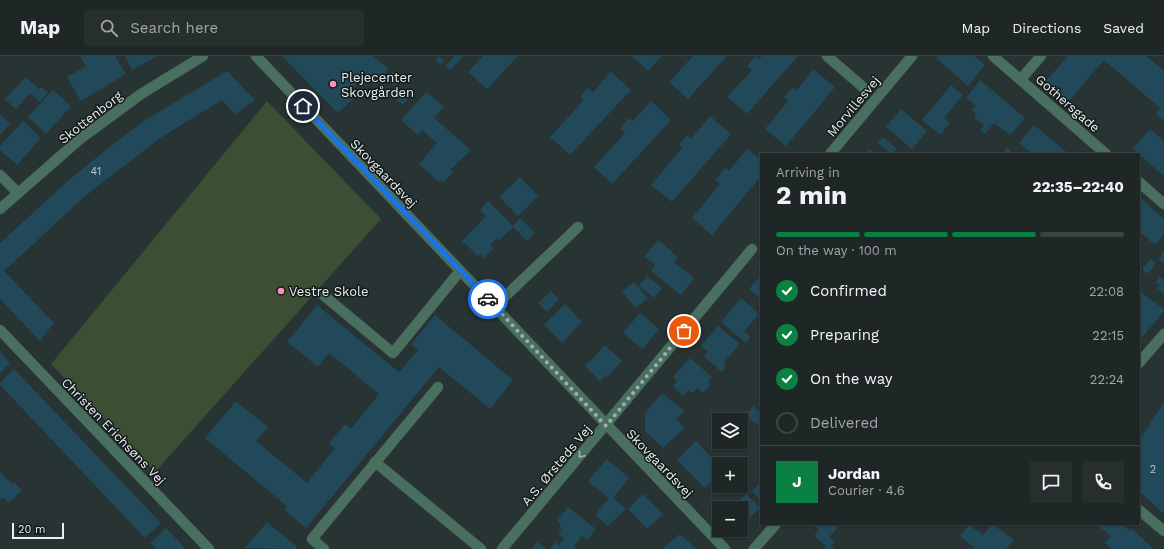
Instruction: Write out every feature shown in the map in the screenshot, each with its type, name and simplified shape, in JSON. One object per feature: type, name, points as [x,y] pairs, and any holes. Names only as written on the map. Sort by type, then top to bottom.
[{"type":"street","name":"Skottenborg","points":[[0,209],[80,139],[141,94],[203,56]]},
{"type":"street","name":"Skovgaardsvej","points":[[256,56],[495,306],[606,426],[725,549]]},
{"type":"street","points":[[827,56],[864,88]]},
{"type":"street","name":"Morvillesvej","points":[[831,153],[912,56]]},
{"type":"street","name":"Gothersgade","points":[[993,56],[1105,153]]},
{"type":"street","points":[[1021,79],[1041,56]]},
{"type":"street","points":[[0,175],[18,193]]},
{"type":"street","points":[[1140,183],[1164,204]]},
{"type":"street","points":[[495,306],[578,227]]},
{"type":"street","name":"A.S. Ørsteds Vej","points":[[502,549],[752,249]]},
{"type":"street","points":[[322,294],[393,353],[460,271]]},
{"type":"street","name":"Christen Erichsøns Vej","points":[[0,330],[209,549]]},
{"type":"street","points":[[1140,362],[1164,334]]},
{"type":"street","points":[[324,549],[312,539],[438,387]]},
{"type":"street","points":[[375,462],[481,549]]},
{"type":"street","points":[[1140,511],[1164,531]]},
{"type":"street","points":[[754,549],[775,525]]},
{"type":"green space","points":[[267,101],[381,219],[155,472],[51,364]]},
{"type":"building","points":[[80,56],[115,56],[126,74],[81,101],[67,77],[86,66]]},
{"type":"building","points":[[125,56],[157,56],[132,70]]},
{"type":"building","name":"Plejecenter Skovgården","points":[[282,56],[373,56],[389,69],[375,85],[370,80],[367,83],[361,78],[348,94],[353,99],[338,113]]},
{"type":"building","points":[[439,56],[444,61],[441,64],[435,60]]},
{"type":"building","points":[[455,56],[464,56],[450,70],[445,66]]},
{"type":"building","points":[[483,56],[518,56],[487,89],[468,72]]},
{"type":"building","points":[[632,56],[662,56],[648,71]]},
{"type":"building","points":[[693,56],[727,56],[688,99],[669,82]]},
{"type":"building","points":[[756,56],[759,59],[762,56],[798,56],[747,114],[727,97],[752,70],[747,66]]},
{"type":"building","points":[[938,56],[974,56],[985,65],[968,86],[936,58]]},
{"type":"building","points":[[1068,56],[1146,56],[1164,71],[1164,121],[1156,114],[1160,108],[1104,60],[1068,102],[1045,82]]},
{"type":"building","points":[[813,69],[835,87],[786,146],[765,129],[788,101],[784,97],[793,87],[797,90]]},
{"type":"building","points":[[227,71],[255,100],[235,114],[222,100],[160,138],[84,197],[4,271],[54,323],[40,341],[0,299],[0,243],[69,180],[108,148],[147,119]]},
{"type":"building","points":[[393,72],[401,79],[394,86],[387,80]]},
{"type":"building","points":[[611,72],[631,90],[570,155],[550,137],[583,101],[580,97],[588,88],[593,92]]},
{"type":"building","points":[[26,77],[39,89],[41,87],[48,93],[40,102],[30,93],[16,109],[5,99]]},
{"type":"building","points":[[980,80],[1025,118],[1010,135],[994,123],[985,134],[980,130],[984,125],[974,117],[976,114],[972,110],[976,106],[966,98]]},
{"type":"building","points":[[951,85],[963,95],[944,118],[950,123],[940,135],[922,120]]},
{"type":"building","points":[[53,90],[71,106],[46,134],[28,117]]},
{"type":"building","points":[[403,91],[410,96],[403,105],[396,100]]},
{"type":"building","points":[[426,92],[444,107],[434,118],[471,150],[450,170],[453,172],[443,183],[440,180],[439,182],[419,164],[437,143],[422,130],[418,135],[401,120]]},
{"type":"building","points":[[651,101],[671,120],[612,184],[594,167],[625,133],[620,128],[629,118],[633,121]]},
{"type":"building","points":[[901,109],[927,131],[912,149],[886,127]]},
{"type":"building","points":[[0,114],[10,124],[0,135]]},
{"type":"building","points":[[710,116],[731,134],[672,202],[651,185],[682,148],[679,145],[687,135],[691,139]]},
{"type":"building","points":[[23,121],[41,138],[17,165],[0,150],[0,146]]},
{"type":"building","points":[[1034,125],[1068,153],[1032,153],[1019,143]]},
{"type":"building","points":[[1150,129],[1164,141],[1164,176],[1140,155],[1140,153],[1133,149]]},
{"type":"building","points":[[883,137],[897,149],[893,153],[891,153],[878,143]]},
{"type":"building","points":[[1007,148],[1013,153],[1003,153]]},
{"type":"building","points":[[747,149],[760,159],[760,177],[712,235],[692,218],[720,184],[715,180],[725,168],[729,171]]},
{"type":"building","points":[[869,149],[875,153],[866,153]]},
{"type":"building","points":[[520,177],[538,196],[518,216],[499,197]]},
{"type":"building","points":[[1140,198],[1164,219],[1164,234],[1155,245],[1140,232]]},
{"type":"building","points":[[488,201],[513,226],[520,218],[535,233],[527,241],[513,227],[499,241],[497,238],[490,245],[494,248],[484,258],[480,254],[478,256],[462,241],[486,216],[480,210]]},
{"type":"building","points":[[658,240],[678,257],[674,262],[694,278],[681,295],[651,271],[655,265],[644,257]]},
{"type":"building","points":[[1164,252],[1164,264],[1158,259]]},
{"type":"building","points":[[1151,259],[1156,264],[1147,274],[1142,269]]},
{"type":"building","points":[[647,276],[662,288],[654,298],[639,286]]},
{"type":"building","points":[[760,276],[760,299],[749,289]]},
{"type":"building","points":[[1160,277],[1164,280],[1164,294],[1157,288],[1160,285],[1156,282]]},
{"type":"building","points":[[634,282],[648,298],[636,308],[622,292]]},
{"type":"building","points":[[551,291],[559,299],[547,312],[538,303]]},
{"type":"building","points":[[1141,292],[1164,309],[1164,311],[1140,340]]},
{"type":"building","points":[[741,298],[759,314],[744,331],[751,337],[746,343],[721,322]]},
{"type":"building","points":[[565,304],[582,322],[562,343],[544,325]]},
{"type":"building","points":[[317,305],[399,372],[418,350],[411,344],[435,315],[513,380],[490,409],[439,367],[306,528],[284,510],[287,506],[205,438],[236,401],[268,427],[256,441],[307,483],[335,448],[329,443],[345,424],[351,429],[379,394],[329,353],[318,367],[287,342]]},
{"type":"building","points":[[640,313],[659,329],[643,349],[623,333]]},
{"type":"building","points":[[718,326],[740,344],[723,363],[726,366],[722,372],[704,357],[708,351],[701,346]]},
{"type":"building","points":[[605,345],[622,361],[607,377],[606,375],[600,381],[585,366]]},
{"type":"building","points":[[0,352],[10,363],[0,373]]},
{"type":"building","points":[[690,358],[712,377],[708,382],[711,384],[703,393],[697,388],[692,393],[688,390],[683,396],[673,386],[677,381],[673,377]]},
{"type":"building","points":[[14,369],[161,523],[145,538],[0,385],[0,383]]},
{"type":"building","points":[[662,393],[684,411],[677,419],[684,428],[663,448],[645,431],[645,413]]},
{"type":"building","points":[[1164,402],[1164,514],[1140,492],[1140,439]]},
{"type":"building","points":[[753,406],[760,412],[760,427],[748,417],[748,413]]},
{"type":"building","points":[[696,441],[712,458],[712,482],[705,488],[677,460]]},
{"type":"building","points":[[607,459],[629,478],[613,498],[626,509],[608,526],[595,515],[609,498],[588,481]]},
{"type":"building","points":[[0,472],[12,484],[14,482],[22,490],[9,503],[3,497],[0,500]]},
{"type":"building","points":[[759,484],[760,485],[760,499],[752,491]]},
{"type":"building","points":[[643,494],[663,514],[647,529],[628,509]]},
{"type":"building","points":[[746,494],[760,508],[748,519],[748,501],[739,501]]},
{"type":"building","points":[[568,507],[596,529],[587,540],[582,536],[574,546],[578,549],[550,549],[556,542],[559,545],[564,539],[558,534],[562,530],[559,528],[561,525],[557,521]]},
{"type":"building","points":[[267,522],[296,546],[297,549],[245,548]]},
{"type":"building","points":[[813,525],[840,525],[829,537],[835,542],[831,546],[835,549],[824,549],[826,546],[814,536],[819,530]]},
{"type":"building","points":[[969,525],[983,535],[991,525],[993,525],[1014,540],[1006,549],[972,549],[974,547],[960,536]]},
{"type":"building","points":[[1097,525],[1123,525],[1130,531],[1132,529],[1154,549],[1112,549],[1105,543],[1111,536]]},
{"type":"building","points":[[166,528],[186,549],[156,549],[151,543]]},
{"type":"building","points":[[680,534],[696,549],[663,548]]},
{"type":"building","points":[[537,542],[546,549],[531,549]]},
{"type":"way so far","points":[[488,299],[606,426],[684,331]]},
{"type":"place","name":"Plejecenter Skovgården","points":[[333,84]]},
{"type":"place","name":"Vestre Skole","points":[[281,291]]},
{"type":"route","points":[[303,106],[488,299]]}]
